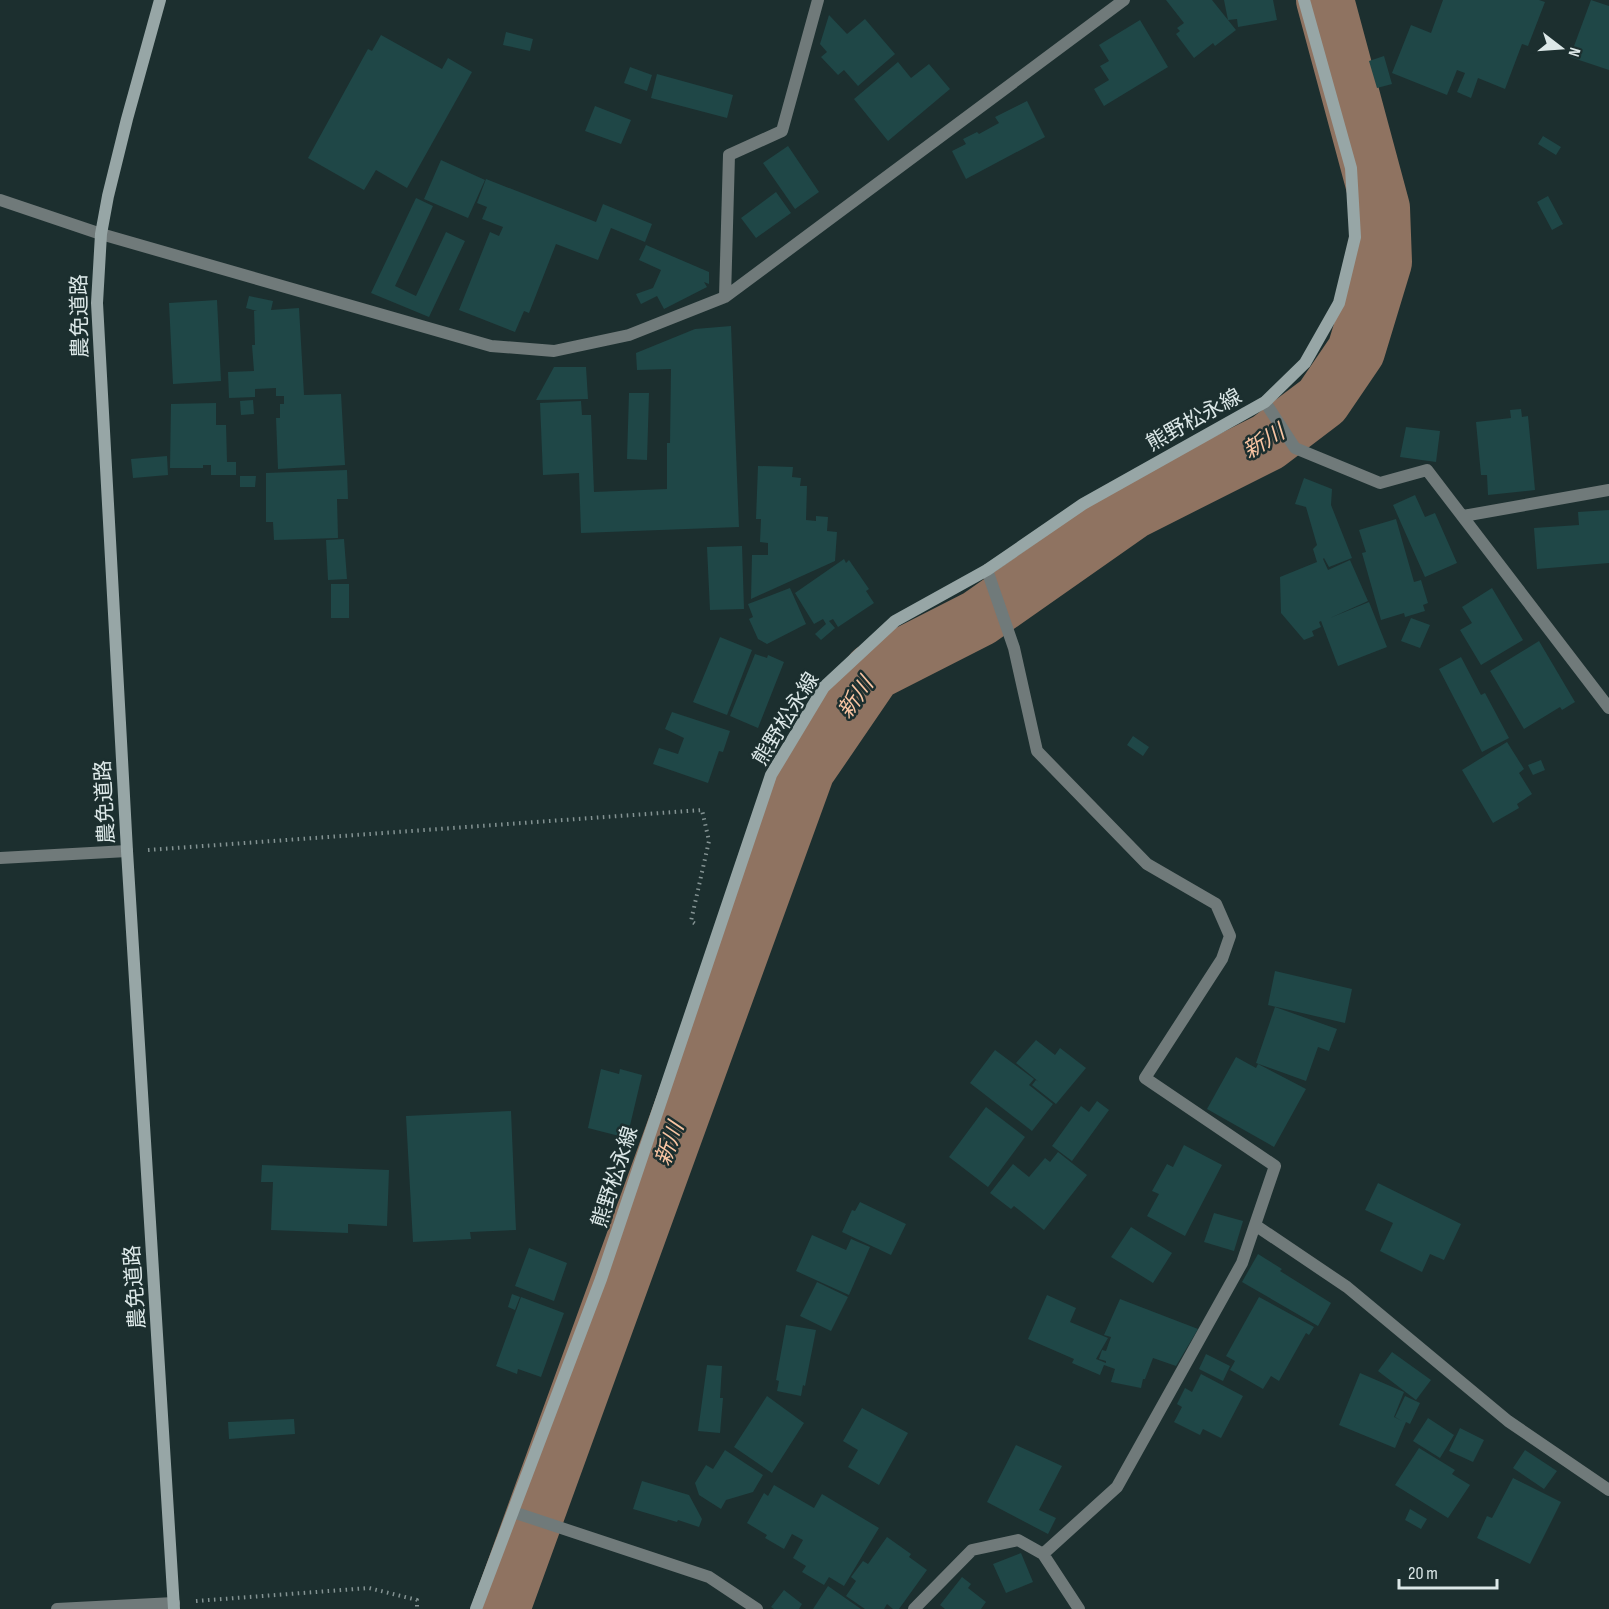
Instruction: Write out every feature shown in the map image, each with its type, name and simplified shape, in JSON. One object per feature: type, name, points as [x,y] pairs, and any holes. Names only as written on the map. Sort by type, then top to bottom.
[{"type":"main road","name":"農免道路","points":[[160,0],[127,119],[101,234],[97,303],[127,851],[174,1606]]},
{"type":"main road","name":"熊野松永線","points":[[476,1609],[601,1279],[771,775],[824,687],[895,621],[987,570],[1083,504],[1265,402],[1305,363],[1340,303],[1355,237],[1351,168],[1304,0]]},
{"type":"street","points":[[725,297],[729,155],[782,131],[818,0]]},
{"type":"street","points":[[0,200],[101,234],[492,346],[554,351],[629,335],[725,297],[1124,0]]},
{"type":"street","points":[[1265,402],[1295,448],[1380,483],[1427,470],[1609,708]]},
{"type":"street","points":[[1463,516],[1609,490]]},
{"type":"street","points":[[987,570],[1014,648],[1037,751],[1147,864],[1216,904],[1230,936],[1222,959],[1145,1078],[1275,1166],[1242,1263],[1117,1487],[1043,1554]]},
{"type":"street","points":[[0,858],[127,851]]},
{"type":"street","points":[[1255,1225],[1347,1287],[1508,1421],[1609,1490]]},
{"type":"street","points":[[513,1512],[709,1577],[757,1609]]},
{"type":"street","points":[[914,1609],[972,1550],[1018,1540],[1043,1554],[1079,1609]]},
{"type":"street","points":[[57,1609],[174,1606]]},
{"type":"path","points":[[127,851],[702,810],[709,841],[691,921],[716,936]]},
{"type":"path","points":[[174,1606],[369,1588],[417,1600],[417,1609]]},
{"type":"building","points":[[1166,0],[1212,0],[1236,30],[1215,46],[1213,43],[1194,58],[1176,34],[1180,31],[1177,28],[1184,23]]},
{"type":"building","points":[[1224,0],[1273,0],[1277,20],[1238,27],[1237,19],[1228,20]]},
{"type":"building","points":[[1443,0],[1539,0],[1545,2],[1528,46],[1522,44],[1505,89],[1478,78],[1471,98],[1457,92],[1465,73],[1457,70],[1447,95],[1392,73],[1411,25],[1431,33]]},
{"type":"building","points":[[1591,0],[1609,6],[1609,70],[1570,57]]},
{"type":"building","points":[[829,15],[847,34],[865,19],[895,54],[858,86],[844,70],[838,75],[821,57],[827,52],[820,44]]},
{"type":"building","points":[[1140,20],[1168,67],[1104,106],[1094,89],[1109,80],[1100,66],[1109,61],[1099,45]]},
{"type":"building","points":[[506,32],[533,39],[530,51],[503,45]]},
{"type":"building","points":[[381,35],[442,69],[448,58],[472,72],[407,188],[376,170],[364,190],[308,158],[368,49],[372,51]]},
{"type":"building","points":[[1384,56],[1392,84],[1377,88],[1369,61]]},
{"type":"building","points":[[898,62],[911,78],[929,64],[950,89],[888,141],[854,99]]},
{"type":"building","points":[[630,67],[652,75],[647,91],[624,83]]},
{"type":"building","points":[[657,74],[733,95],[727,118],[651,98]]},
{"type":"building","points":[[1027,101],[1045,137],[966,179],[952,151],[966,144],[963,139],[977,132],[979,134],[999,123],[995,117]]},
{"type":"building","points":[[595,106],[631,120],[621,144],[585,131]]},
{"type":"building","points":[[1543,136],[1561,147],[1556,155],[1538,144]]},
{"type":"building","points":[[788,146],[819,192],[795,209],[763,163]]},
{"type":"building","points":[[441,160],[485,180],[468,218],[424,199]]},
{"type":"building","points":[[486,179],[596,222],[603,204],[652,224],[645,242],[611,228],[598,260],[556,244],[529,313],[524,311],[515,332],[459,310],[490,232],[499,236],[503,227],[482,219],[487,207],[477,203]]},
{"type":"building","points":[[776,192],[791,213],[756,238],[741,218]]},
{"type":"building","points":[[1548,196],[1563,224],[1552,230],[1537,202]]},
{"type":"building","points":[[416,198],[433,206],[395,286],[416,296],[446,232],[465,241],[429,317],[371,293]]},
{"type":"building","points":[[646,245],[709,272],[709,284],[704,282],[707,287],[664,309],[657,296],[641,304],[636,294],[653,288],[661,270],[639,260]]},
{"type":"building","points":[[249,296],[273,301],[271,310],[299,308],[304,395],[341,394],[345,465],[278,469],[276,418],[280,418],[280,404],[284,404],[284,396],[276,396],[276,388],[255,389],[255,397],[229,398],[228,372],[254,371],[252,345],[255,345],[254,311],[257,311],[246,308]]},
{"type":"building","points":[[217,300],[221,381],[173,384],[169,303]]},
{"type":"building","points":[[731,326],[739,527],[581,533],[579,473],[543,475],[540,403],[581,401],[582,415],[591,415],[594,492],[667,489],[671,369],[637,370],[636,353],[695,329]]},
{"type":"building","points":[[554,367],[586,367],[588,399],[536,400]]},
{"type":"building","points":[[629,393],[649,393],[647,460],[627,459]]},
{"type":"building","points":[[253,400],[254,414],[241,415],[240,401]]},
{"type":"building","points":[[216,403],[216,425],[226,425],[227,462],[236,462],[236,475],[211,475],[211,465],[203,465],[203,468],[170,468],[171,404]]},
{"type":"building","points":[[1521,409],[1522,417],[1528,416],[1535,490],[1488,495],[1487,475],[1481,475],[1476,422],[1511,418],[1510,410]]},
{"type":"building","points":[[1406,427],[1440,431],[1436,462],[1400,457]]},
{"type":"building","points":[[167,456],[168,475],[133,478],[131,459]]},
{"type":"building","points":[[758,466],[793,467],[792,477],[801,478],[800,486],[807,486],[806,520],[816,521],[816,516],[828,517],[827,531],[837,532],[835,561],[751,599],[752,555],[768,555],[768,543],[760,542],[761,519],[756,519]]},
{"type":"building","points":[[347,470],[348,499],[337,499],[338,538],[274,540],[273,522],[266,522],[266,473]]},
{"type":"building","points":[[240,476],[256,476],[255,487],[240,487]]},
{"type":"building","points":[[1304,478],[1332,489],[1331,505],[1352,558],[1329,567],[1324,558],[1328,570],[1350,560],[1368,601],[1330,618],[1369,602],[1387,647],[1338,666],[1321,621],[1319,622],[1321,627],[1312,631],[1314,636],[1304,640],[1281,613],[1280,577],[1317,562],[1313,549],[1317,545],[1306,507],[1295,504]]},
{"type":"building","points":[[1415,495],[1425,517],[1435,513],[1457,563],[1425,577],[1393,505]]},
{"type":"building","points":[[1609,510],[1609,563],[1537,569],[1534,528],[1579,525],[1578,512]]},
{"type":"building","points":[[1396,519],[1414,582],[1421,580],[1428,603],[1423,605],[1425,611],[1405,617],[1404,613],[1381,620],[1362,553],[1366,552],[1359,530]]},
{"type":"building","points":[[344,539],[347,579],[328,580],[326,540]]},
{"type":"building","points":[[742,546],[744,609],[710,610],[707,547]]},
{"type":"building","points":[[844,559],[846,563],[849,560],[869,589],[866,591],[874,603],[838,627],[833,619],[829,621],[835,628],[821,640],[815,634],[826,624],[823,619],[814,624],[795,593]]},
{"type":"building","points":[[331,584],[349,584],[349,618],[331,618]]},
{"type":"building","points":[[790,588],[806,624],[767,644],[758,639],[749,619],[753,617],[748,604]]},
{"type":"building","points":[[1492,588],[1523,640],[1481,665],[1460,630],[1472,623],[1462,607]]},
{"type":"building","points":[[1411,618],[1430,625],[1420,648],[1401,641]]},
{"type":"building","points":[[720,637],[752,650],[727,715],[693,702]]},
{"type":"building","points":[[1539,641],[1575,702],[1562,710],[1560,707],[1524,729],[1490,671]]},
{"type":"building","points":[[755,654],[767,658],[768,655],[784,662],[758,728],[730,716]]},
{"type":"building","points":[[1461,657],[1481,695],[1485,693],[1509,738],[1482,752],[1439,669]]},
{"type":"building","points":[[672,712],[730,731],[723,752],[719,751],[708,783],[653,764],[659,748],[678,754],[684,738],[665,729]]},
{"type":"building","points":[[1133,736],[1149,747],[1143,756],[1127,745]]},
{"type":"building","points":[[1507,742],[1524,769],[1519,773],[1532,794],[1517,804],[1519,808],[1493,823],[1462,770]]},
{"type":"building","points":[[1541,760],[1545,770],[1533,775],[1528,765]]},
{"type":"building","points":[[1275,971],[1352,989],[1345,1023],[1268,1005]]},
{"type":"building","points":[[1275,1007],[1337,1029],[1329,1051],[1318,1047],[1306,1081],[1256,1063]]},
{"type":"building","points":[[1036,1040],[1055,1055],[1060,1048],[1086,1068],[1056,1104],[1032,1085],[1036,1080],[1039,1082],[1016,1063]]},
{"type":"building","points":[[995,1050],[1034,1079],[1029,1085],[1053,1104],[1032,1131],[970,1083]]},
{"type":"building","points":[[1236,1057],[1256,1068],[1258,1064],[1306,1089],[1274,1147],[1207,1109]]},
{"type":"building","points":[[601,1069],[619,1074],[620,1069],[642,1075],[627,1138],[588,1128]]},
{"type":"building","points":[[1097,1101],[1109,1110],[1072,1161],[1052,1146],[1081,1106],[1089,1112]]},
{"type":"building","points":[[986,1107],[1025,1137],[988,1187],[949,1157]]},
{"type":"building","points":[[511,1111],[516,1230],[470,1232],[471,1239],[413,1242],[406,1116]]},
{"type":"building","points":[[1184,1145],[1222,1165],[1185,1236],[1147,1216],[1159,1194],[1152,1191],[1167,1164],[1173,1167]]},
{"type":"building","points":[[1058,1152],[1087,1175],[1044,1230],[1014,1206],[1011,1209],[990,1193],[1013,1164],[1029,1177],[1045,1158],[1050,1162]]},
{"type":"building","points":[[262,1165],[389,1170],[387,1226],[348,1224],[348,1233],[271,1230],[273,1182],[261,1182]]},
{"type":"building","points":[[1378,1183],[1461,1224],[1444,1260],[1430,1254],[1422,1272],[1380,1251],[1393,1223],[1365,1210]]},
{"type":"building","points":[[860,1202],[906,1224],[891,1255],[842,1232],[852,1210],[855,1211]]},
{"type":"building","points":[[1214,1213],[1243,1221],[1234,1251],[1204,1242]]},
{"type":"building","points":[[1131,1227],[1172,1253],[1153,1283],[1111,1257]]},
{"type":"building","points":[[812,1235],[846,1250],[851,1239],[870,1247],[849,1295],[796,1271]]},
{"type":"building","points":[[529,1248],[567,1263],[554,1301],[515,1286]]},
{"type":"building","points":[[1258,1254],[1282,1269],[1280,1271],[1331,1303],[1318,1326],[1242,1282]]},
{"type":"building","points":[[817,1282],[848,1297],[831,1331],[800,1316]]},
{"type":"building","points":[[512,1294],[520,1297],[515,1310],[508,1307]]},
{"type":"building","points":[[1047,1295],[1076,1308],[1070,1322],[1108,1338],[1096,1359],[1106,1363],[1099,1359],[1102,1350],[1106,1351],[1111,1337],[1104,1335],[1120,1299],[1198,1329],[1176,1366],[1153,1358],[1141,1388],[1111,1382],[1115,1369],[1104,1365],[1100,1375],[1072,1363],[1074,1359],[1028,1339]]},
{"type":"building","points":[[521,1297],[564,1313],[541,1377],[518,1369],[517,1374],[496,1366]]},
{"type":"building","points":[[1259,1297],[1314,1327],[1309,1335],[1306,1333],[1279,1381],[1271,1376],[1263,1389],[1230,1370],[1235,1361],[1226,1356]]},
{"type":"building","points":[[786,1325],[816,1330],[801,1396],[777,1391],[779,1381],[776,1380]]},
{"type":"building","points":[[1392,1352],[1431,1380],[1416,1400],[1378,1371]]},
{"type":"building","points":[[1206,1354],[1230,1366],[1223,1381],[1199,1369]]},
{"type":"building","points":[[707,1365],[722,1366],[720,1398],[723,1398],[720,1433],[698,1431]]},
{"type":"building","points":[[1360,1373],[1404,1392],[1394,1417],[1402,1421],[1395,1417],[1405,1396],[1420,1403],[1410,1424],[1406,1422],[1395,1448],[1339,1425]]},
{"type":"building","points":[[1201,1374],[1243,1396],[1221,1438],[1203,1429],[1200,1435],[1174,1422],[1182,1407],[1177,1404],[1185,1388],[1192,1392]]},
{"type":"building","points":[[767,1396],[804,1423],[772,1473],[734,1447]]},
{"type":"building","points":[[862,1408],[908,1433],[879,1485],[848,1467],[858,1450],[843,1441]]},
{"type":"building","points":[[1428,1418],[1454,1435],[1440,1458],[1413,1441]]},
{"type":"building","points":[[294,1419],[295,1434],[229,1439],[228,1422]]},
{"type":"building","points":[[1460,1428],[1484,1440],[1473,1462],[1449,1451]]},
{"type":"building","points":[[1016,1445],[1062,1466],[1039,1510],[1056,1518],[1048,1534],[987,1502]]},
{"type":"building","points":[[1419,1448],[1455,1470],[1452,1474],[1470,1485],[1448,1518],[1395,1485]]},
{"type":"building","points":[[725,1450],[763,1475],[753,1492],[726,1500],[721,1509],[699,1495],[695,1483],[706,1465],[713,1469]]},
{"type":"building","points":[[1525,1450],[1557,1471],[1544,1489],[1513,1468]]},
{"type":"building","points":[[1513,1478],[1561,1502],[1530,1564],[1477,1538],[1487,1516],[1492,1518]]},
{"type":"building","points":[[642,1481],[689,1495],[702,1519],[699,1527],[633,1509]]},
{"type":"building","points":[[774,1485],[814,1508],[822,1494],[879,1528],[844,1586],[829,1577],[824,1585],[802,1572],[806,1566],[793,1558],[803,1540],[792,1534],[784,1549],[765,1538],[767,1535],[747,1523],[764,1493],[768,1496]]},
{"type":"building","points":[[1410,1509],[1427,1519],[1421,1529],[1405,1520]]},
{"type":"building","points":[[887,1537],[911,1554],[909,1557],[927,1570],[899,1609],[893,1609],[887,1604],[884,1609],[865,1609],[846,1596],[856,1581],[851,1577],[863,1561],[868,1564]]},
{"type":"building","points":[[1021,1553],[1033,1582],[1006,1593],[993,1564]]},
{"type":"building","points":[[962,1577],[971,1584],[968,1588],[986,1602],[981,1609],[945,1609],[940,1605]]},
{"type":"building","points":[[828,1586],[861,1609],[813,1609]]},
{"type":"building","points":[[784,1590],[802,1604],[799,1609],[771,1607]]},
{"type":"waterway","name":"新川","points":[[501,1609],[806,770],[873,672],[979,618],[1133,510],[1268,442],[1322,401],[1356,351],[1383,262],[1381,208],[1325,0]]}]
